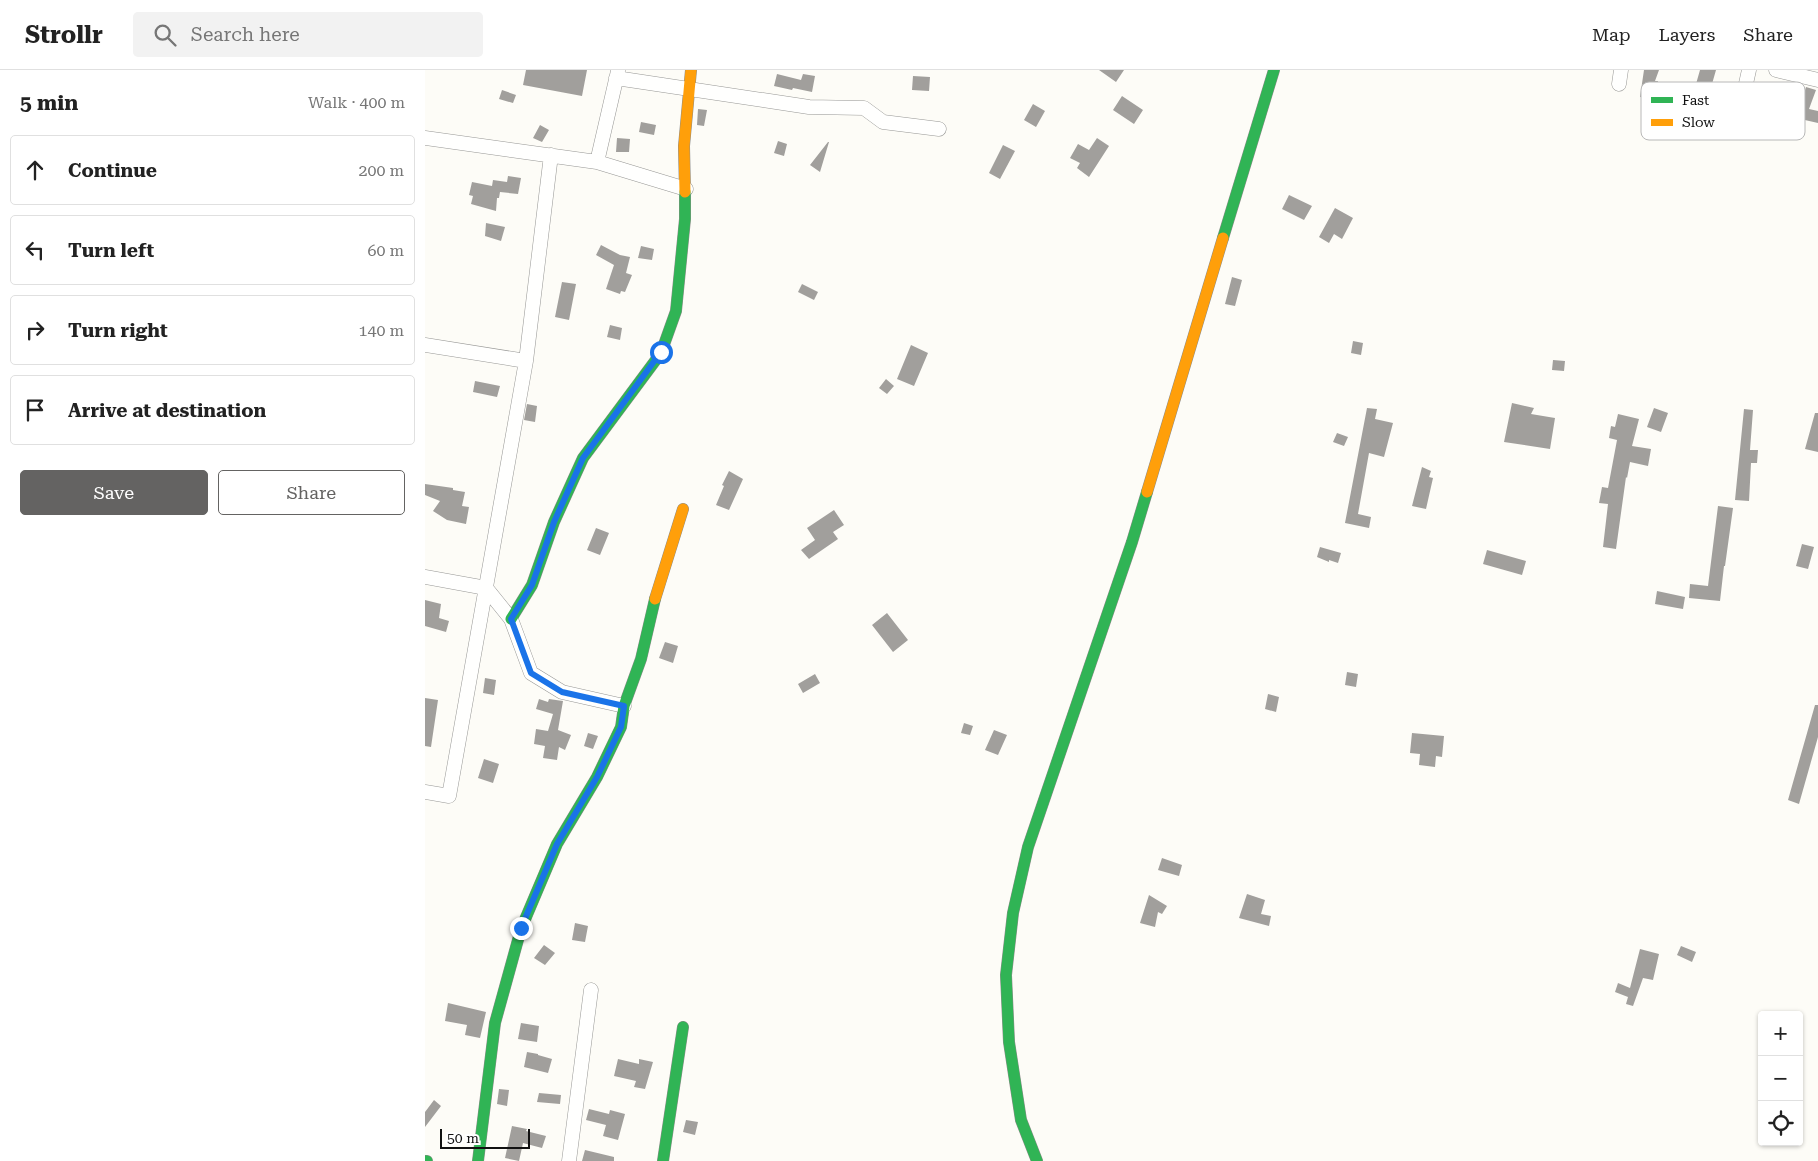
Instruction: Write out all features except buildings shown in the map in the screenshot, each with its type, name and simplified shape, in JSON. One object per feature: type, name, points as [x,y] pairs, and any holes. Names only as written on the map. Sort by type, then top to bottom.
[{"type":"street","points":[[511,619],[532,585],[554,522],[583,458],[661,352],[676,311],[685,219],[684,146],[691,70]]},
{"type":"street","points":[[1037,1161],[1021,1120],[1009,1042],[1006,975],[1013,913],[1028,847],[1132,542],[1274,70]]},
{"type":"street","points":[[1619,84],[1621,70]]},
{"type":"street","points":[[1776,70],[1818,80]]},
{"type":"street","points":[[597,162],[617,74],[688,89],[809,107],[864,108],[883,122],[939,129]]},
{"type":"street","points":[[425,138],[597,162],[686,188]]},
{"type":"street","points":[[425,792],[449,796],[526,361],[551,155]]},
{"type":"street","points":[[425,345],[526,361]]},
{"type":"street","points":[[479,1161],[495,1023],[521,928],[557,844],[597,777],[621,727],[624,706],[641,659],[657,591],[683,508]]},
{"type":"street","points":[[425,577],[486,588],[511,619],[531,673],[562,692],[624,706]]},
{"type":"street","points":[[569,1161],[591,990]]},
{"type":"street","points":[[663,1161],[683,1027]]},
{"type":"traffic: fast","points":[[1223,238],[1274,70]]},
{"type":"traffic: fast","points":[[511,619],[532,585],[554,522],[583,458],[661,353],[676,311],[685,219],[685,192]]},
{"type":"traffic: fast","points":[[1037,1161],[1021,1120],[1009,1042],[1006,975],[1013,913],[1028,847],[1132,542],[1147,492]]},
{"type":"traffic: fast","points":[[478,1161],[495,1023],[521,929],[557,844],[597,777],[621,727],[624,706],[641,659],[655,599]]},
{"type":"traffic: fast","points":[[663,1161],[683,1027]]},
{"type":"traffic: slow","points":[[685,192],[684,146],[691,70]]},
{"type":"traffic: slow","points":[[1147,492],[1223,238]]},
{"type":"traffic: slow","points":[[655,599],[683,509]]},
{"type":"route","points":[[521,928],[557,844],[597,777],[621,727],[624,706],[562,692],[531,673],[511,619],[532,585],[554,522],[583,458],[661,352]]}]
